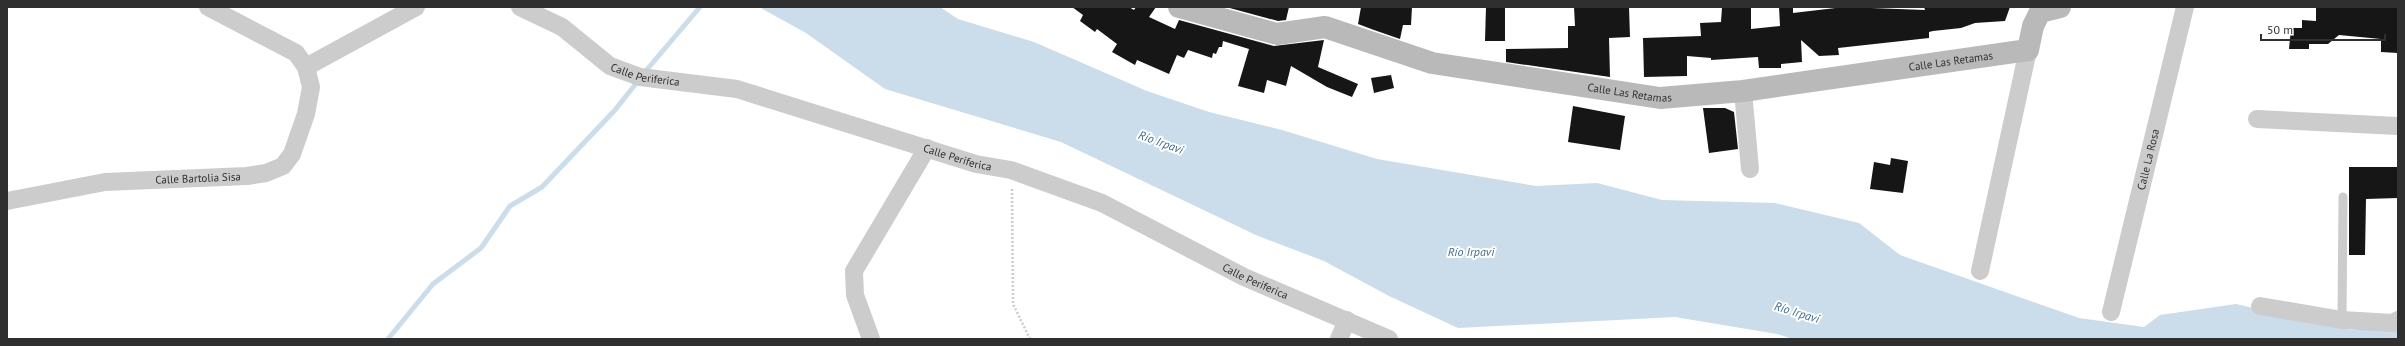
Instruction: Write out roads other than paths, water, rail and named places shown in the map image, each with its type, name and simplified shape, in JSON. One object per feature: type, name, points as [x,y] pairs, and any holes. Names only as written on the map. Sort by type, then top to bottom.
[{"type":"street","points":[[208,7],[296,54],[306,67],[416,7]]},
{"type":"street","name":"Calle Periferica","points":[[520,7],[562,27],[610,66],[640,77],[737,88],[976,164],[1012,170],[1102,203],[1244,277],[1389,339]]},
{"type":"street","name":"Calle Las Retamas","points":[[1179,7],[1277,34],[1325,27],[1432,63],[1660,98],[1743,91],[2028,50]]},
{"type":"street","points":[[1980,271],[2033,26],[2040,12],[2060,7]]},
{"type":"street","name":"Calle La Rosa","points":[[2111,312],[2185,7]]},
{"type":"street","name":"Calle Bartolia Sisa","points":[[7,201],[106,182],[247,176],[266,173],[283,166],[292,154],[306,114],[311,87],[306,67]]},
{"type":"street","points":[[1743,91],[1750,169]]},
{"type":"street","points":[[2257,119],[2398,126]]},
{"type":"street","points":[[871,339],[856,296],[854,271],[927,148]]},
{"type":"street","points":[[2260,306],[2342,320],[2393,323],[2398,320]]},
{"type":"street","points":[[1339,339],[1347,320]]},
{"type":"lane","points":[[2342,320],[2343,198]]},
{"type":"water","name":"Río Irpavi","points":[[759,7],[940,7],[958,19],[1034,42],[1147,91],[1209,112],[1282,130],[1377,159],[1536,186],[1597,183],[1662,200],[1775,203],[1859,223],[1900,255],[2079,318],[2144,327],[2160,315],[2236,304],[2350,330],[2398,328],[2398,339],[1793,339],[1777,334],[1675,317],[1458,328],[1389,296],[1324,261],[1258,236],[1061,142],[885,89],[806,33]]},
{"type":"waterway","points":[[644,73],[700,7]]},
{"type":"waterway","points":[[388,339],[433,284],[481,248],[510,206],[542,187],[615,110],[638,81]]}]
